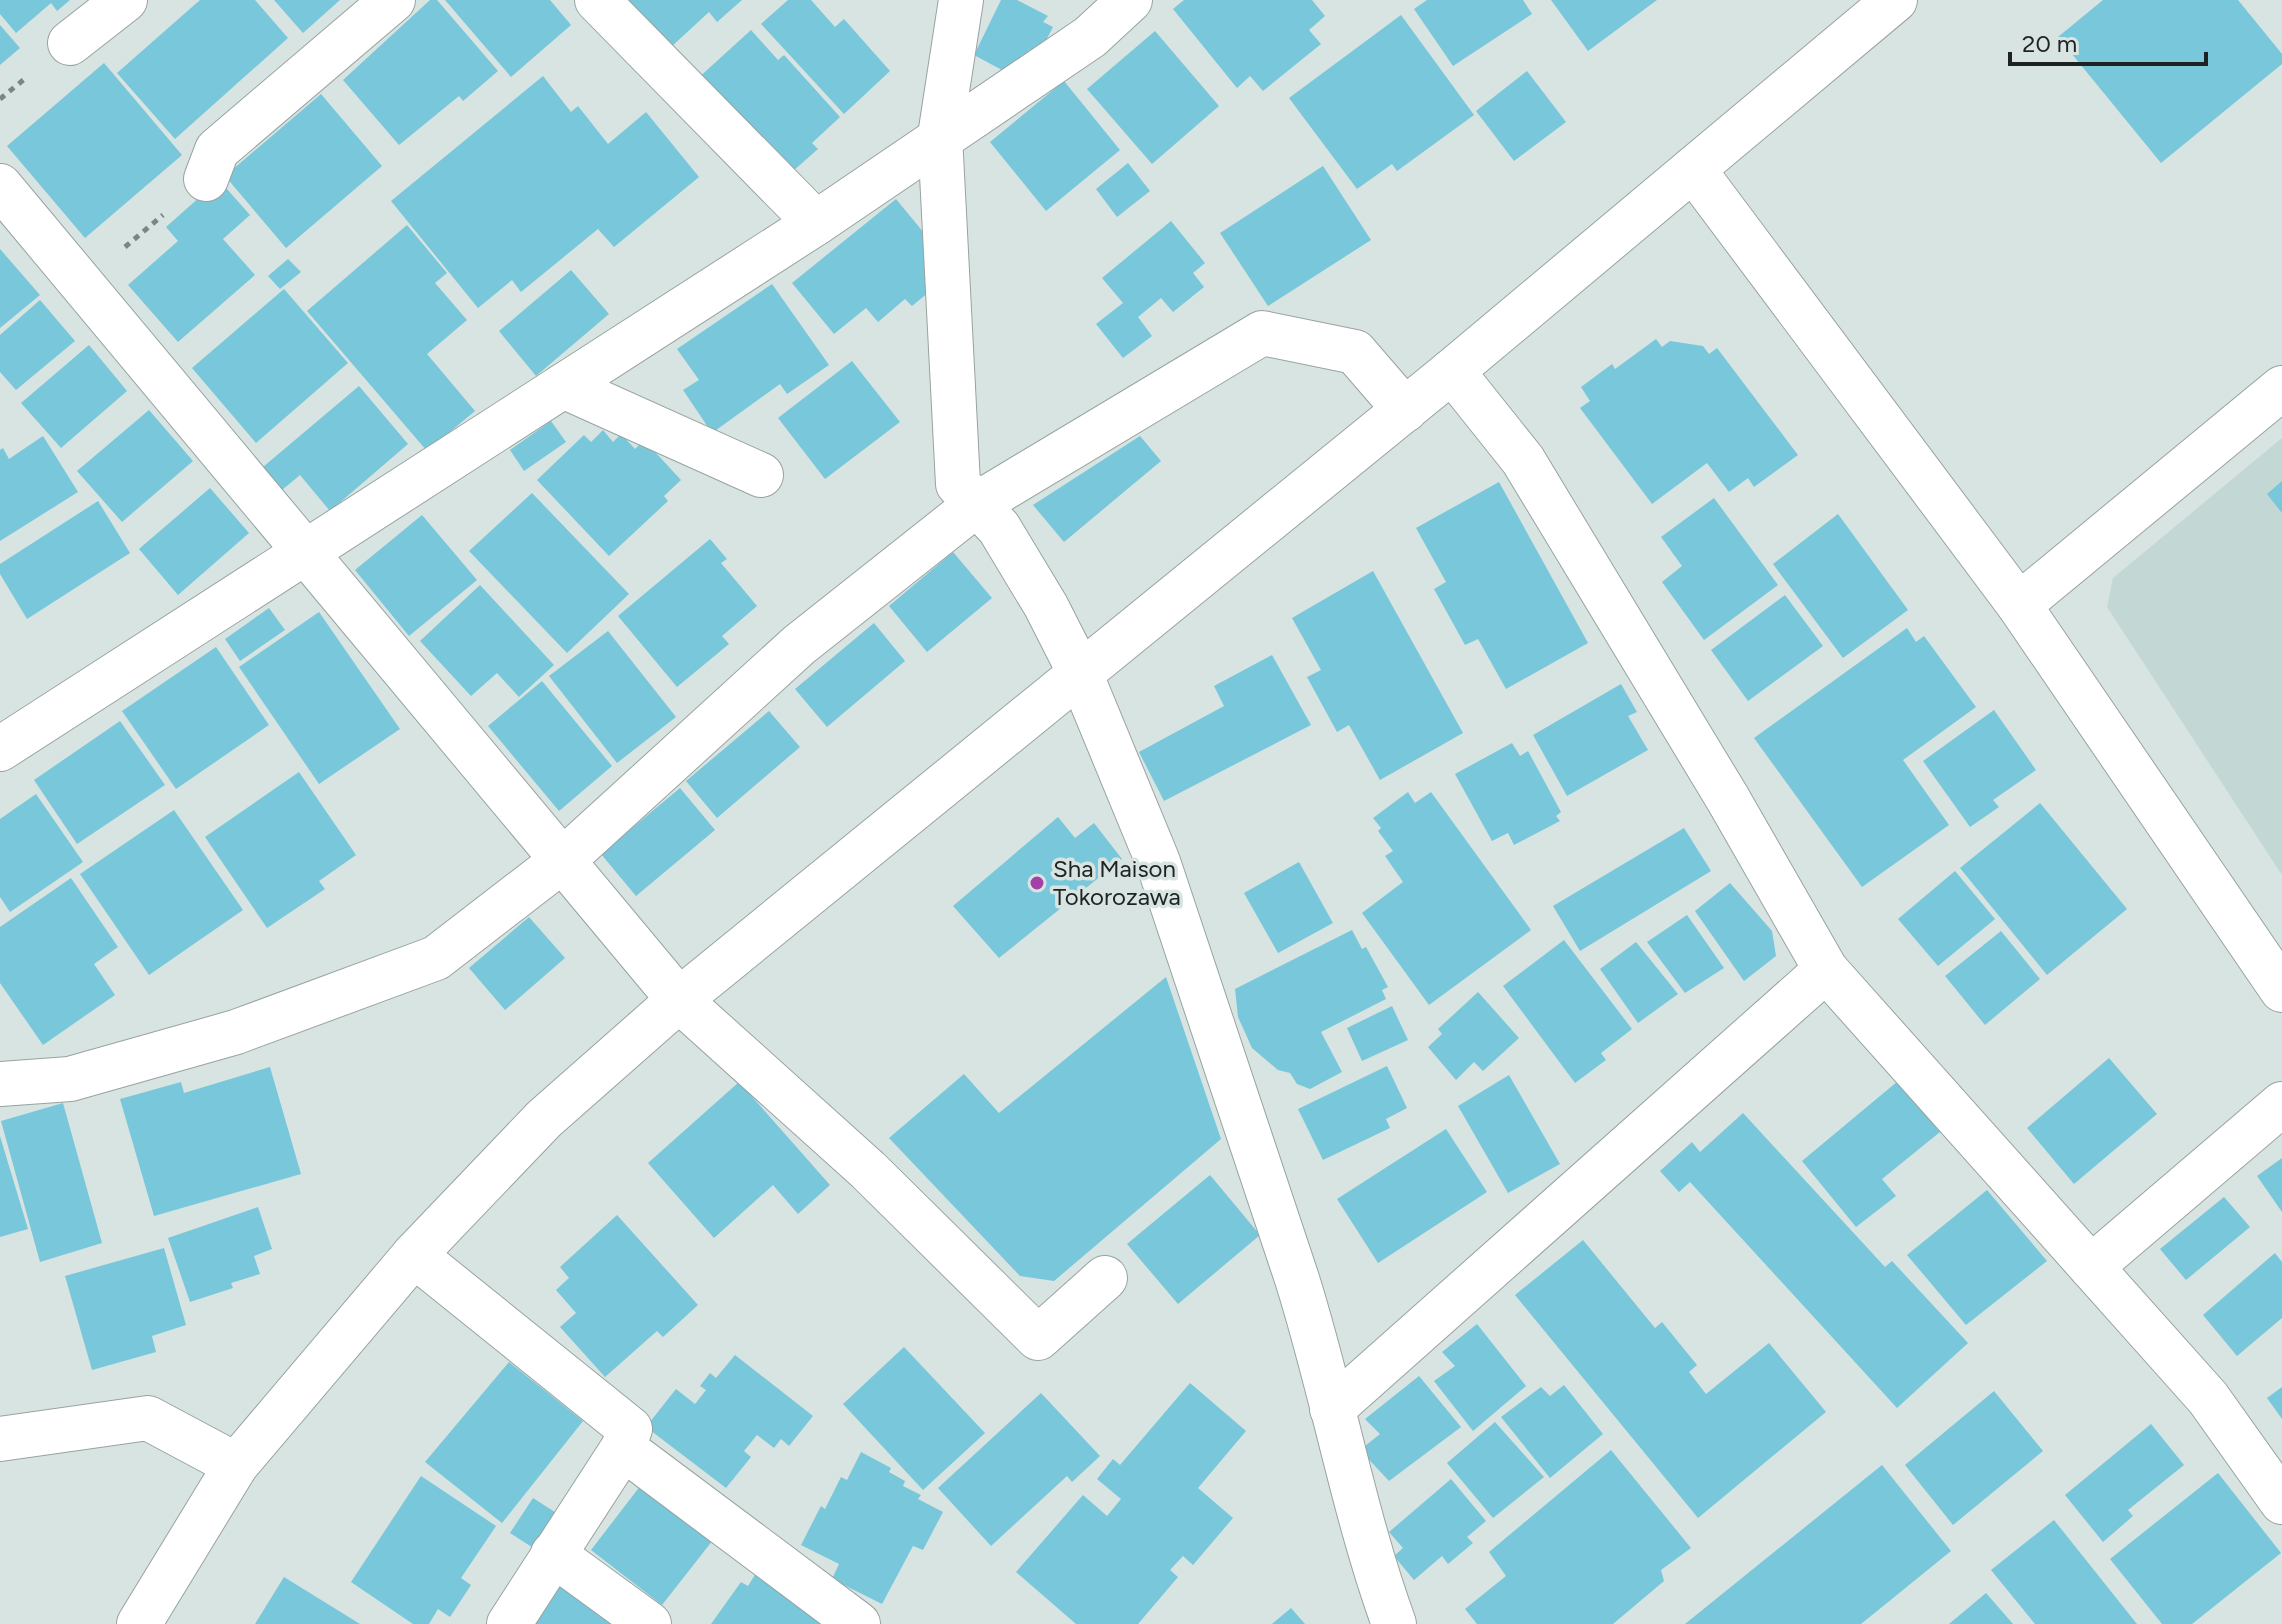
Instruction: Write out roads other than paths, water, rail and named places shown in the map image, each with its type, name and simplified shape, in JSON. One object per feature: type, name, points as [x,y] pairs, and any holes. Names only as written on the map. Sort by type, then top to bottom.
[{"type":"street","points":[[70,43],[125,0]]},
{"type":"street","points":[[206,179],[217,150],[393,0]]},
{"type":"street","points":[[597,0],[816,223]]},
{"type":"street","points":[[961,0],[940,136],[958,484],[999,528],[1046,606],[1080,673],[1158,862],[1297,1279],[1367,1550],[1394,1624]]},
{"type":"street","points":[[0,749],[816,223],[1090,37],[1130,0]]},
{"type":"street","points":[[139,1624],[236,1465],[414,1255],[544,1119],[679,1000],[1405,410],[1895,0]]},
{"type":"street","points":[[1693,169],[2019,605],[2282,990]]},
{"type":"street","points":[[0,186],[679,1000],[868,1170],[1038,1338],[1105,1278]]},
{"type":"street","points":[[0,1084],[70,1079],[236,1032],[436,958],[563,860],[799,645],[977,504],[1262,333],[1355,352],[1405,410]]},
{"type":"street","points":[[1452,371],[1523,460],[1728,799],[1826,970],[2208,1398],[2282,1502]]},
{"type":"street","points":[[563,386],[761,475]]},
{"type":"street","points":[[2019,605],[2282,388]]},
{"type":"street","points":[[1332,1409],[1826,970]]},
{"type":"street","points":[[2091,1267],[2282,1104]]},
{"type":"street","points":[[414,1255],[630,1429],[623,1448],[509,1624]]},
{"type":"street","points":[[0,1439],[148,1418],[236,1465]]},
{"type":"street","points":[[623,1448],[858,1624]]},
{"type":"street","points":[[553,1554],[649,1624]]},
{"type":"place","name":"Sha Maison Tokorozawa","points":[[1037,883]]}]
